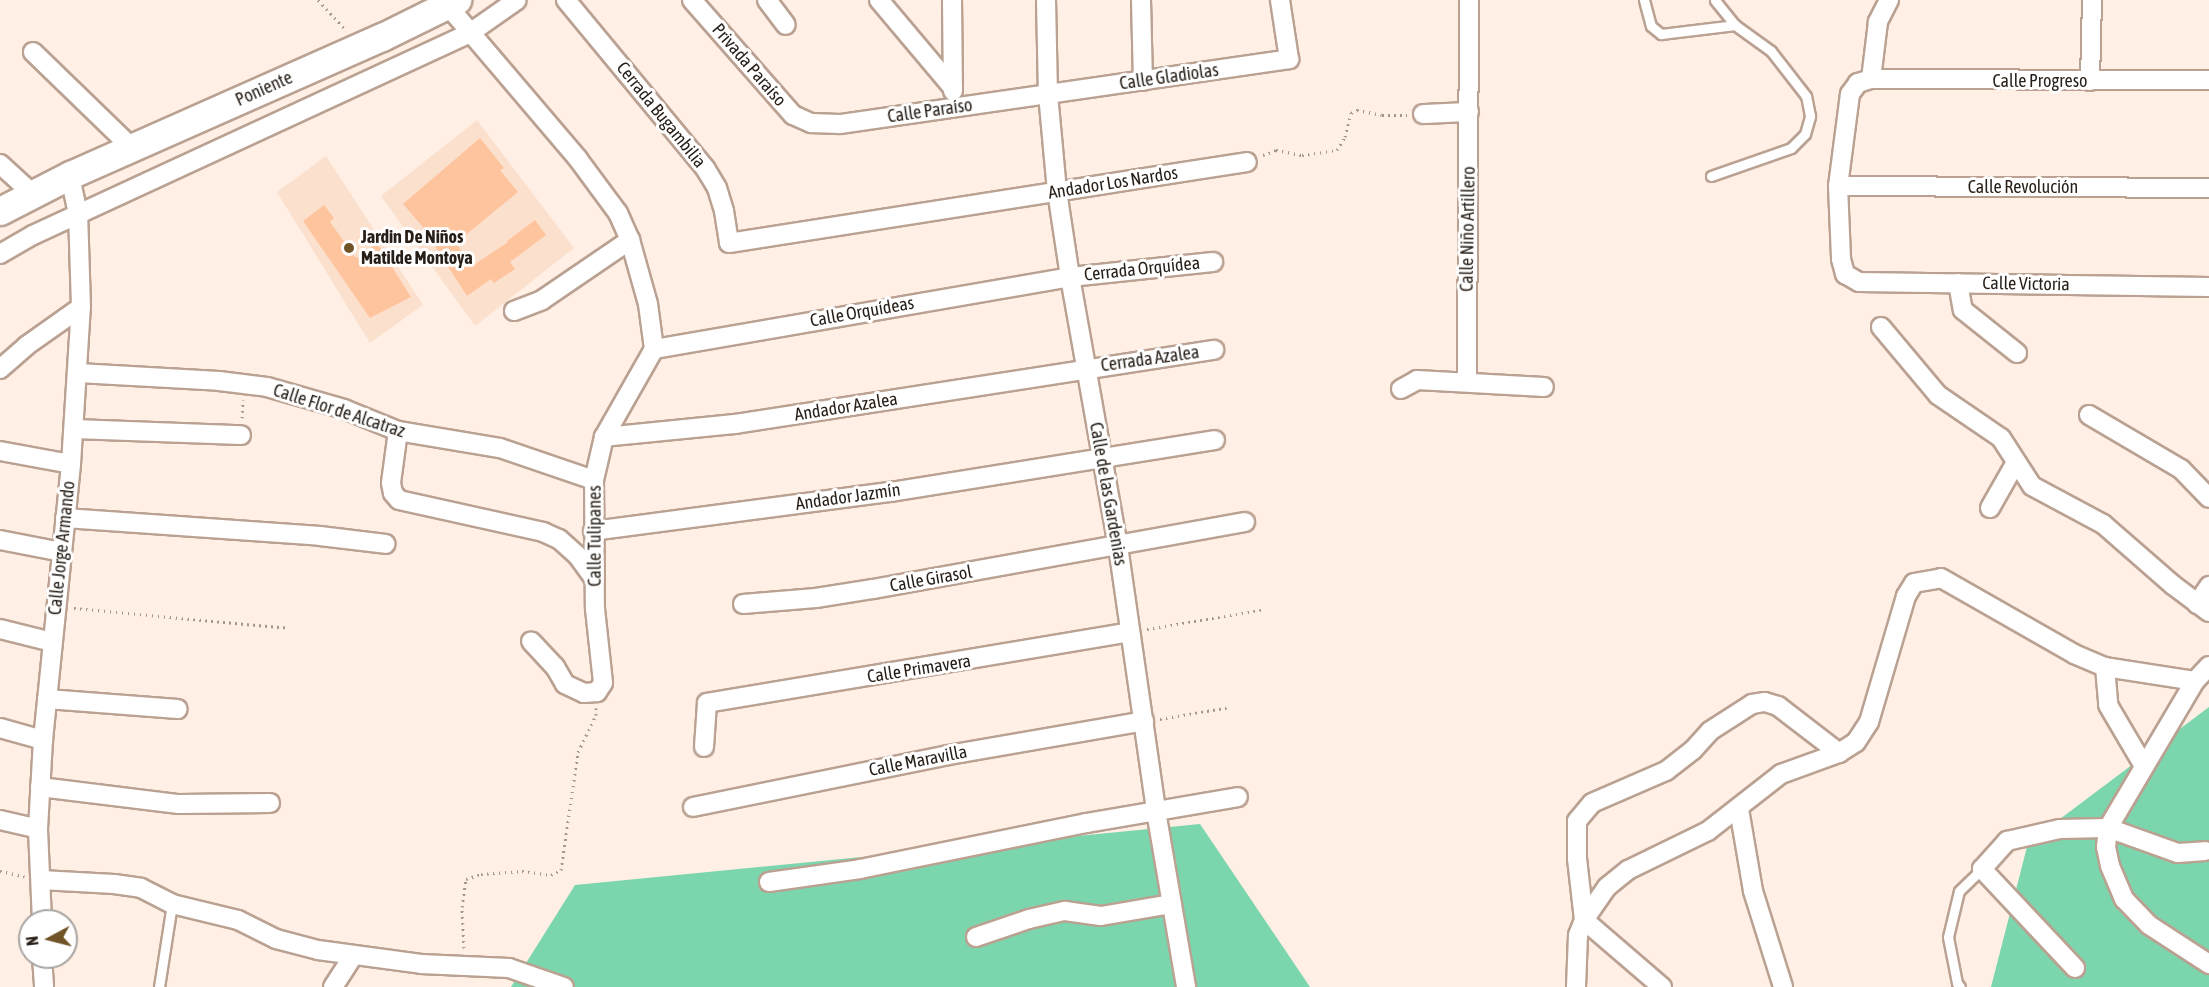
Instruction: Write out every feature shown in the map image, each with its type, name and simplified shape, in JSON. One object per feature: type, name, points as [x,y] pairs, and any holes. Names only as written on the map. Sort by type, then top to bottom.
[{"type":"street","points":[[0,254],[78,214],[470,33],[517,0]]},
{"type":"street","name":"Cerrada Bugambilia","points":[[566,0],[705,168],[717,188],[729,243]]},
{"type":"street","name":"Privada Paraíso","points":[[692,0],[793,115],[812,123]]},
{"type":"street","points":[[767,0],[786,25]]},
{"type":"street","points":[[879,0],[952,88]]},
{"type":"street","points":[[952,0],[953,108]]},
{"type":"street","name":"Calle de las Gardenias","points":[[1046,0],[1048,94],[1070,277],[1118,546],[1156,811],[1186,987]]},
{"type":"street","points":[[1141,0],[1143,81]]},
{"type":"street","name":"Calle Gladiolas","points":[[1048,94],[1289,59],[1280,0]]},
{"type":"street","name":"Calle Niño Artillero","points":[[1467,381],[1469,0]]},
{"type":"street","points":[[1838,186],[1850,94],[1858,83],[1871,79],[1878,22],[1889,0]]},
{"type":"street","points":[[2090,81],[2092,0]]},
{"type":"street","name":"Poniente","points":[[0,211],[70,175],[362,46],[452,3]]},
{"type":"street","points":[[452,3],[470,33],[578,159],[618,213],[630,240],[648,304],[654,349]]},
{"type":"street","points":[[33,52],[132,148]]},
{"type":"street","name":"Calle Progreso","points":[[1871,79],[2209,80]]},
{"type":"street","name":"Calle Paraíso","points":[[812,123],[840,124],[1048,94]]},
{"type":"street","points":[[1423,114],[1469,112]]},
{"type":"street","name":"Andador Los Nardos","points":[[729,243],[1247,162]]},
{"type":"street","points":[[0,164],[33,194]]},
{"type":"street","name":"Calle Jorge Armando","points":[[42,909],[38,829],[43,740],[71,464],[81,307],[78,214],[70,175]]},
{"type":"street","name":"Calle Revolución","points":[[1838,186],[2209,188]]},
{"type":"street","name":"Calle Victoria","points":[[1838,186],[1840,259],[1845,274],[1859,282],[2209,286]]},
{"type":"street","points":[[514,311],[542,300],[630,240]]},
{"type":"street","name":"Cerrada Orquídea","points":[[1070,277],[1213,262]]},
{"type":"street","name":"Calle Orquídeas","points":[[654,349],[1070,277]]},
{"type":"street","points":[[1959,283],[1963,310],[2017,353]]},
{"type":"street","points":[[0,369],[26,346],[81,307]]},
{"type":"street","points":[[1881,327],[1938,395],[2001,438],[2015,464],[2032,486],[2103,524],[2203,608],[2209,586]]},
{"type":"street","name":"Calle Tulipanes","points":[[597,692],[603,683],[594,578],[594,480],[604,437],[654,349]]},
{"type":"street","name":"Cerrada Azalea","points":[[1086,369],[1214,350]]},
{"type":"street","name":"Andador Azalea","points":[[604,437],[759,420],[1086,369]]},
{"type":"street","name":"Calle Flor de Alcatraz","points":[[78,373],[267,387],[344,409],[398,431],[500,448],[594,480]]},
{"type":"street","points":[[1401,388],[1417,380],[1544,387]]},
{"type":"street","points":[[2089,415],[2181,469],[2209,498]]},
{"type":"street","points":[[74,429],[241,435]]},
{"type":"street","points":[[398,431],[391,483],[393,493],[399,500],[543,532],[559,539],[577,555],[594,578]]},
{"type":"street","name":"Andador Jazmín","points":[[593,531],[891,492],[1215,440]]},
{"type":"street","points":[[0,451],[71,464]]},
{"type":"street","points":[[1990,508],[2015,464]]},
{"type":"street","points":[[65,518],[320,536],[386,544]]},
{"type":"street","name":"Calle Girasol","points":[[743,604],[862,591],[1245,522]]},
{"type":"street","points":[[0,540],[62,552]]},
{"type":"street","points":[[1576,987],[1578,934],[1584,920],[1607,887],[1628,870],[1708,831],[1781,774],[1839,753],[1856,742],[1869,722],[1906,596],[1914,583],[1941,578],[2074,654],[2105,667],[2195,681]]},
{"type":"street","points":[[0,629],[52,642]]},
{"type":"street","name":"Calle Primavera","points":[[704,747],[707,703],[1130,632]]},
{"type":"street","points":[[531,641],[555,667],[566,684],[584,693],[597,692]]},
{"type":"street","points":[[2209,666],[2195,681],[2108,828],[2106,847],[2110,866],[2124,899],[2149,925],[2209,964]]},
{"type":"street","points":[[2105,667],[2108,705],[2144,766]]},
{"type":"street","points":[[47,699],[178,709]]},
{"type":"street","points":[[1662,987],[1584,920],[1577,858],[1577,821],[1592,803],[1666,771],[1693,750],[1710,731],[1752,704],[1765,702],[1778,706],[1839,753]]},
{"type":"street","name":"Calle Maravilla","points":[[693,807],[948,755],[1144,721]]},
{"type":"street","points":[[0,728],[43,740]]},
{"type":"street","points":[[40,787],[179,804],[270,803]]},
{"type":"street","points":[[769,882],[860,869],[1238,797]]},
{"type":"street","points":[[1739,809],[1753,891],[1783,987]]},
{"type":"street","points":[[0,820],[38,829]]},
{"type":"street","points":[[2075,968],[1982,869],[2007,841],[2060,829],[2108,828],[2178,853],[2208,851]]},
{"type":"street","points":[[41,880],[114,884],[141,888],[172,904],[238,920],[276,939],[354,955],[421,964],[509,968],[564,987]]},
{"type":"street","points":[[976,937],[1029,918],[1065,911],[1101,916],[1172,904]]},
{"type":"street","points":[[333,987],[354,955]]},
{"type":"street","points":[[507,987],[509,968]]},
{"type":"street","points":[[43,969],[44,987]]},
{"type":"lane","points":[[1644,0],[1651,26],[1661,34],[1736,25]]},
{"type":"lane","points":[[1711,176],[1791,148],[1805,134],[1810,116],[1806,96],[1771,51],[1736,25],[1715,0]]},
{"type":"lane","points":[[1960,987],[1957,983],[1948,937],[1959,891],[1982,869]]},
{"type":"lane","points":[[159,987],[172,904]]},
{"type":"path","points":[[318,0],[362,46]]},
{"type":"path","points":[[1247,162],[1276,150],[1302,155],[1337,150],[1345,137],[1351,113],[1357,110],[1382,115],[1423,114]]},
{"type":"path","points":[[241,435],[244,384]]},
{"type":"path","points":[[56,606],[288,628]]},
{"type":"path","points":[[1130,632],[1261,610]]},
{"type":"path","points":[[465,965],[462,907],[466,879],[481,874],[522,871],[551,875],[561,870],[572,781],[578,752],[596,715],[597,692]]},
{"type":"path","points":[[1144,721],[1230,707]]},
{"type":"path","points":[[0,871],[41,880]]},
{"type":"shaded area","points":[[477,120],[574,248],[475,326],[381,196]]},
{"type":"shaded area","name":"Jardin De Niños Matilde Montoya","points":[[326,156],[423,305],[370,343],[277,192]]},
{"type":"green space","points":[[2209,707],[2209,987],[1991,987],[2028,843]]},
{"type":"green space","points":[[1200,824],[1310,987],[511,987],[575,885]]},
{"type":"building","points":[[480,138],[504,168],[500,170],[518,192],[456,243],[472,266],[508,242],[535,220],[546,235],[510,262],[515,269],[494,283],[491,279],[467,296],[422,226],[403,204]]},
{"type":"building","points":[[324,205],[334,218],[330,222],[355,257],[359,258],[377,243],[411,297],[370,318],[303,221]]},
{"type":"place","name":"Jardin De Niños Matilde Montoya","points":[[349,248]]}]
